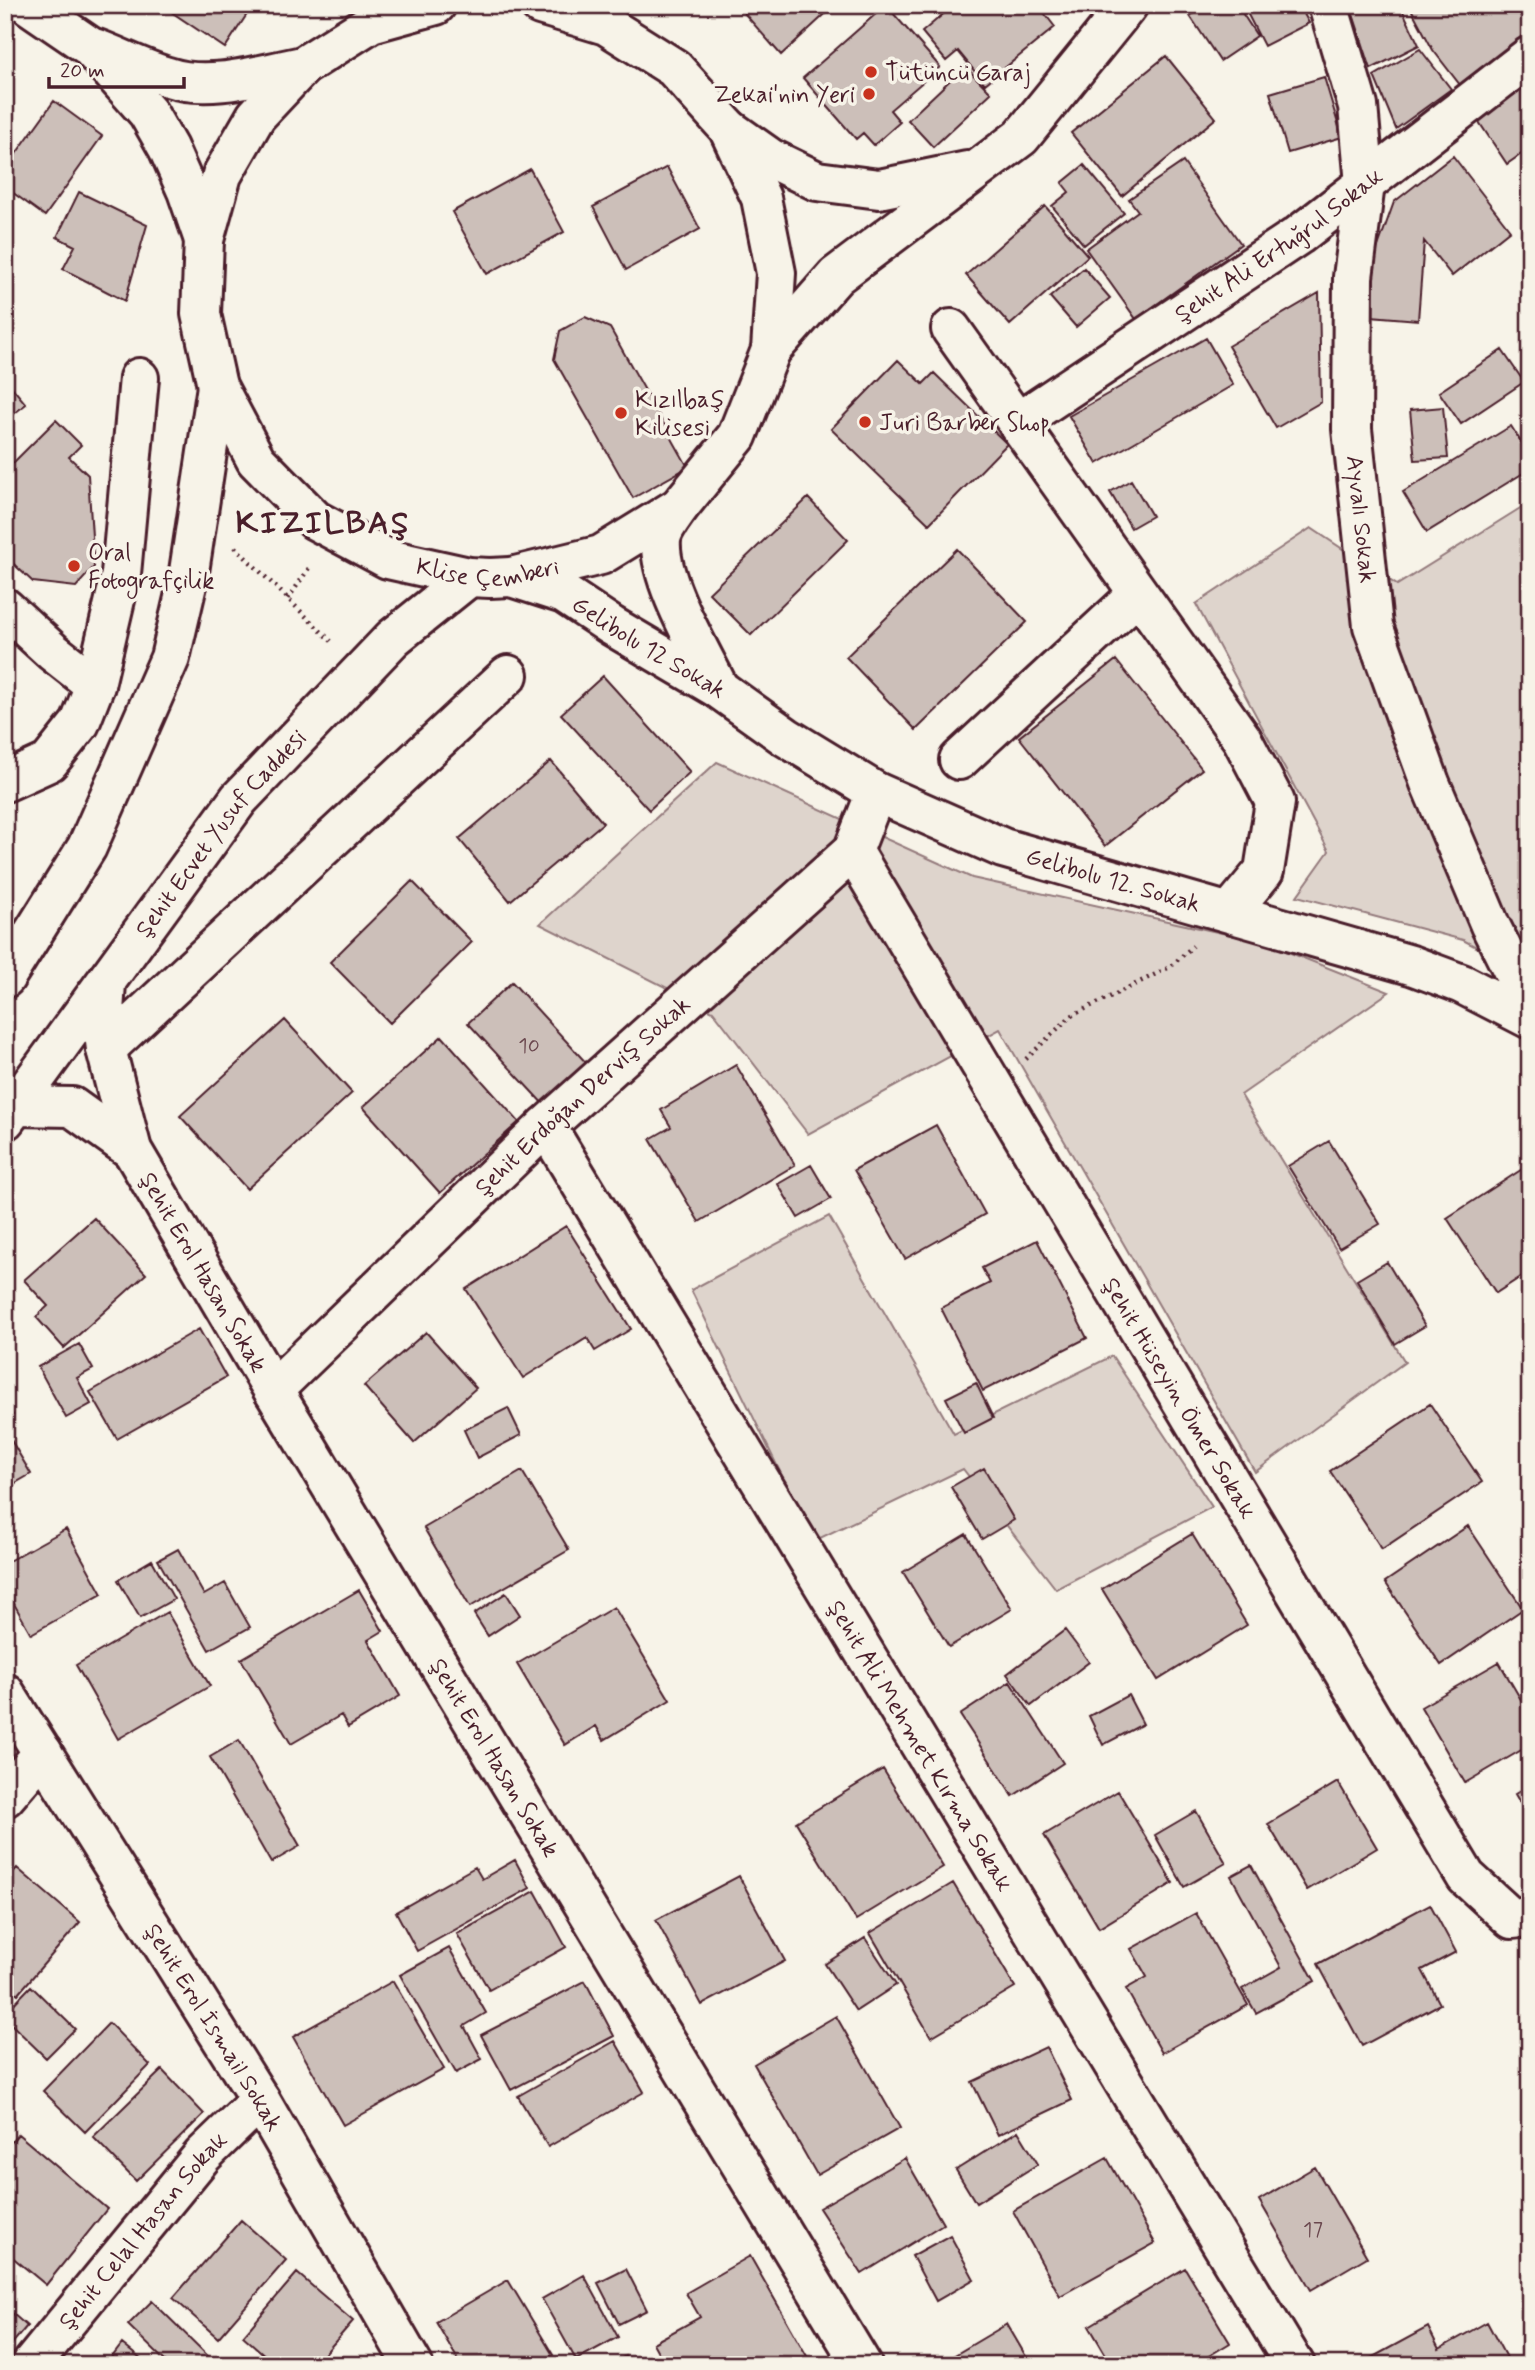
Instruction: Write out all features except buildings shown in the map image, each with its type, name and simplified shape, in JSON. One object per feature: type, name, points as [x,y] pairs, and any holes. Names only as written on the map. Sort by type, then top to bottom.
[{"type":"street","points":[[29,5],[89,46],[170,78],[203,82],[303,66]]},
{"type":"street","name":"Klise Çemberi","points":[[436,5],[371,23],[303,66],[256,116],[222,175],[204,240],[201,314],[217,386],[256,460],[315,520],[388,559],[469,577],[510,577],[601,555],[679,507],[737,436],[771,350],[776,273],[761,198],[728,128],[674,68],[606,25],[540,5]]},
{"type":"street","points":[[771,350],[836,276],[1021,137],[1128,5]]},
{"type":"street","name":"Ayvalı Sokak","points":[[1328,5],[1358,106],[1365,184],[1353,277],[1352,429],[1373,626],[1430,783],[1490,925],[1530,1005]]},
{"type":"street","points":[[89,46],[148,113],[168,148],[187,191],[204,240]]},
{"type":"street","name":"Şehit Ali Ertuğrul Sokak","points":[[1018,422],[1299,235],[1530,55]]},
{"type":"street","points":[[728,128],[770,158],[817,181],[879,190],[979,169]]},
{"type":"street","points":[[951,329],[1242,739],[1275,802],[1264,871],[1230,912]]},
{"type":"street","points":[[5,782],[49,762],[80,723],[95,685],[121,574],[139,378]]},
{"type":"street","points":[[9,963],[86,847],[170,658],[187,585],[217,386]]},
{"type":"street","name":"Gelibolu 12 Sokak","points":[[679,507],[661,537],[662,563],[671,591],[719,689]]},
{"type":"street","name":"Şehit Ecvet Yusuf Caddesi","points":[[10,1113],[239,799],[393,638],[469,577]]},
{"type":"street","name":"Gelibolu 12 Sokak","points":[[510,577],[564,594],[612,626],[719,689]]},
{"type":"street","points":[[959,760],[1138,594]]},
{"type":"street","points":[[5,608],[53,652],[95,685]]},
{"type":"street","points":[[106,1049],[508,676]]},
{"type":"street","name":"Gelibolu 12. Sokak","points":[[719,689],[786,737],[876,792],[1003,848],[1411,965],[1462,984],[1530,1019]]},
{"type":"street","name":"Şehit Erdoğan Derviş Sokak","points":[[273,1390],[546,1126],[853,851],[876,792]]},
{"type":"street","name":"Şehit Hüseyin Ömer Sokak","points":[[853,851],[1466,1877],[1512,1919],[1530,1917]]},
{"type":"street","name":"Şehit Erol Hasan Sokak","points":[[106,983],[103,1026],[106,1049],[132,1150],[273,1390],[862,2365]]},
{"type":"street","name":"Şehit Erol Hasan Sokak","points":[[10,1113],[72,1107],[132,1150]]},
{"type":"street","name":"Şehit Ali Mehmet Kırma Sokak","points":[[546,1126],[1295,2365]]},
{"type":"street","name":"Şehit Erol İsmail Sokak","points":[[5,1693],[260,2100],[412,2365]]},
{"type":"street","points":[[5,1797],[43,1753]]},
{"type":"street","name":"Şehit Celal Hasan Sokak","points":[[30,2365],[203,2155],[260,2100]]},
{"type":"path","points":[[199,512],[362,671]]},
{"type":"path","points":[[995,1088],[1071,1016],[1170,967],[1230,912]]},
{"type":"shaded area","points":[[1530,502],[1530,975],[1463,940],[1297,896],[1329,851],[1196,604],[1311,528],[1397,585]]},
{"type":"shaded area","points":[[717,762],[972,878],[1263,942],[1389,992],[1241,1095],[1405,1362],[1255,1472],[1000,1029],[808,1134],[713,1011],[540,924]]},
{"type":"shaded area","points":[[829,1216],[954,1434],[1112,1356],[1212,1507],[1056,1589],[963,1469],[814,1541],[691,1290]]},
{"type":"place","name":"Tütüncü Garaj","points":[[871,72]]},
{"type":"place","name":"Zekai'nin Yeri","points":[[869,94]]},
{"type":"place","name":"Kızılbaş Kilisesi","points":[[621,413]]},
{"type":"place","name":"Juri Barber Shop","points":[[865,422]]},
{"type":"place","name":"Oral Fotografçilik","points":[[74,566]]},
{"type":"district","name":"KIZILBAŞ","points":[[323,522]]}]
